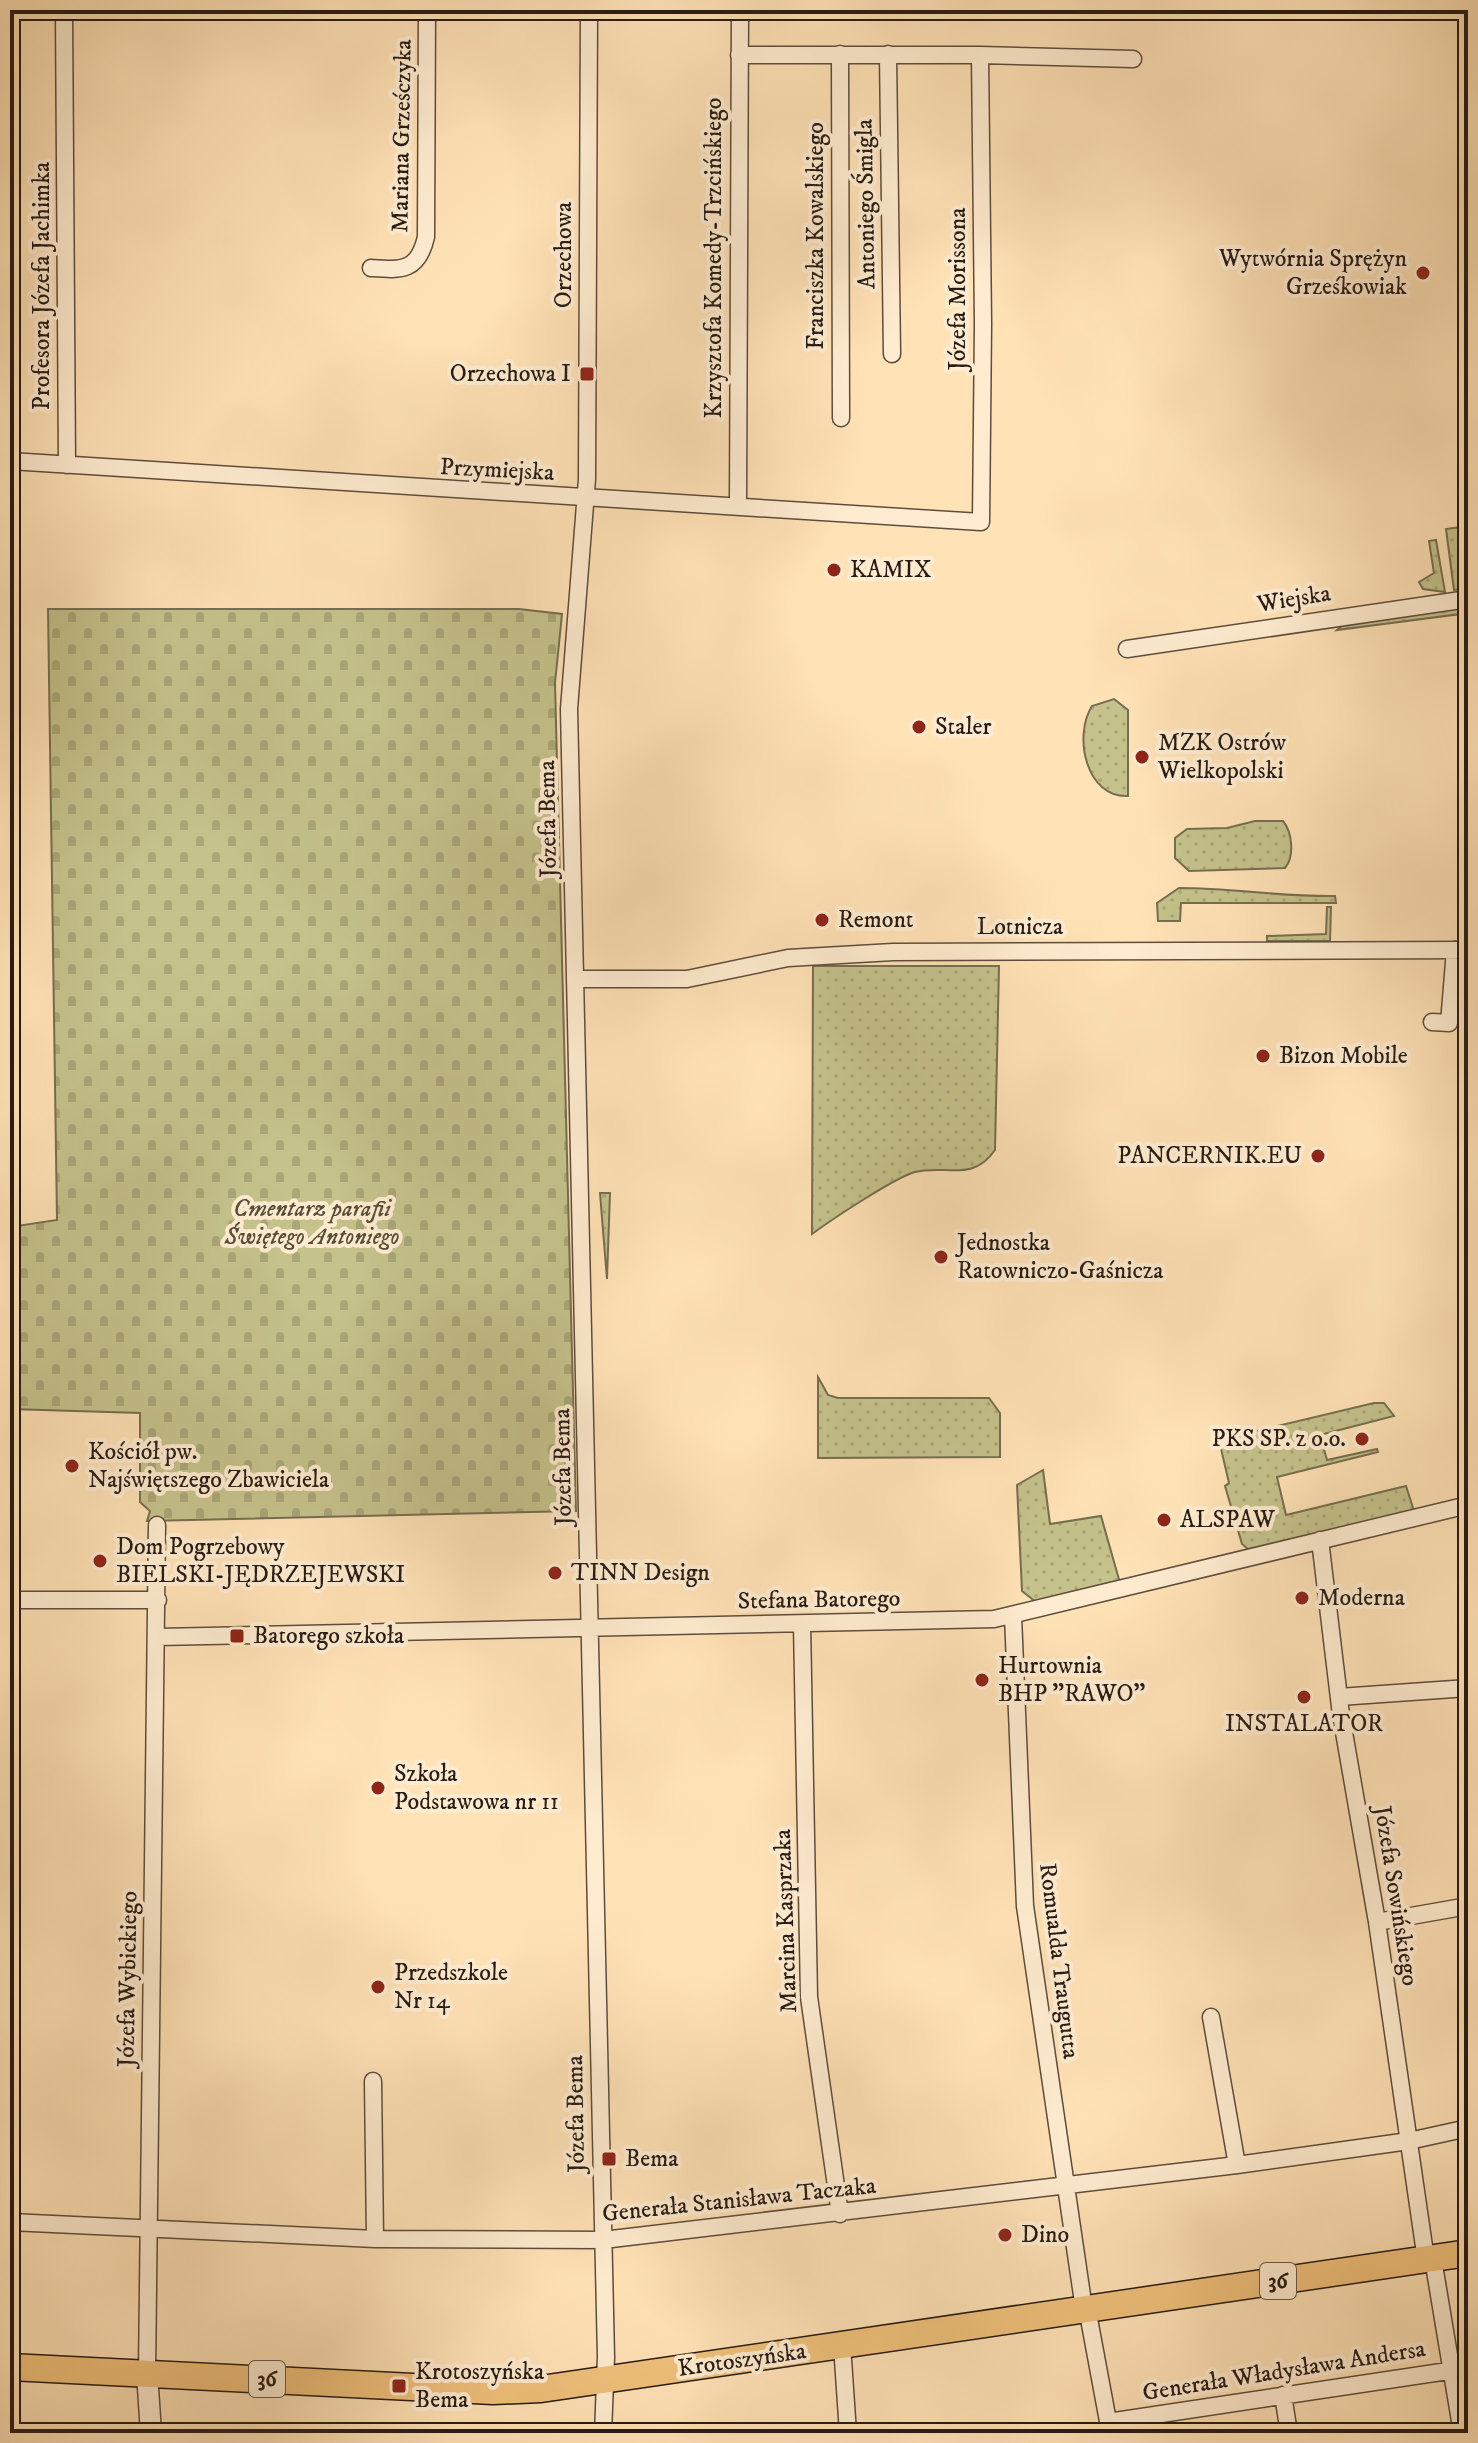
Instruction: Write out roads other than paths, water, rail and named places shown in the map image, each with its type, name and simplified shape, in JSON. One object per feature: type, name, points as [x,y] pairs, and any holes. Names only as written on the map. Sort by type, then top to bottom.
[{"type":"main road","name":"Krotoszyńska","points":[[10,2367],[493,2391],[541,2389],[1468,2253]]},
{"type":"street","name":"Profesora Józefa Jachimka","points":[[64,10],[67,465]]},
{"type":"street","name":"Mariana Grześczyka","points":[[371,268],[405,268],[414,263],[420,257],[426,237],[427,10]]},
{"type":"street","name":"Orzechowa","points":[[586,500],[589,10]]},
{"type":"street","name":"Krzysztofa Komedy-Trzcińskiego","points":[[738,506],[740,10]]},
{"type":"street","name":"Franciszka Kowalskiego","points":[[840,54],[841,418]]},
{"type":"street","points":[[739,55],[888,54],[1133,59]]},
{"type":"street","name":"Antoniego Śmigla","points":[[888,54],[892,354]]},
{"type":"street","name":"Józefa Morissona","points":[[980,55],[983,324],[981,522]]},
{"type":"street","name":"Przymiejska","points":[[10,461],[586,500],[738,506],[981,522]]},
{"type":"street","name":"Józefa Bema","points":[[586,500],[569,709],[606,2379],[603,2433]]},
{"type":"street","name":"Wiejska","points":[[1127,649],[1468,599]]},
{"type":"street","points":[[1432,1022],[1449,1023],[1461,950]]},
{"type":"street","name":"Lotnicza","points":[[575,979],[687,979],[788,958],[893,952],[1461,950]]},
{"type":"street","name":"Stefana Batorego","points":[[158,1637],[802,1624],[1013,1616],[1468,1505]]},
{"type":"street","name":"Józefa Wybickiego","points":[[151,2433],[147,2373],[157,1525]]},
{"type":"street","name":"Józefa Sowińskiego","points":[[1320,1540],[1339,1697],[1377,1922],[1409,2141],[1430,2259],[1460,2369],[1462,2433]]},
{"type":"street","points":[[10,1600],[158,1600]]},
{"type":"street","name":"Romualda Traugutta","points":[[1013,1616],[1021,1869],[1065,2185],[1109,2428]]},
{"type":"street","name":"Marcina Kasprzaka","points":[[802,1624],[809,1997],[840,2214]]},
{"type":"street","points":[[1339,1697],[1468,1688]]},
{"type":"street","points":[[1377,1922],[1468,1906]]},
{"type":"street","points":[[1211,2017],[1237,2165]]},
{"type":"street","points":[[373,2081],[375,2239]]},
{"type":"street","name":"Generała Stanisława Taczaka","points":[[10,2222],[375,2239],[603,2240],[1237,2165],[1409,2141],[1468,2128]]},
{"type":"street","points":[[842,2345],[848,2433]]},
{"type":"street","name":"Generała Władysława Andersa","points":[[1109,2428],[1283,2395],[1460,2369]]},
{"type":"street","points":[[1283,2395],[1289,2433]]},
{"type":"place","name":"Wytwórnia Sprężyn Grześkowiak","points":[[1423,273]]},
{"type":"place","name":"Orzechowa I","points":[[587,374]]},
{"type":"place","name":"KAMIX","points":[[834,570]]},
{"type":"place","name":"Staler","points":[[919,727]]},
{"type":"place","name":"MZK Ostrów Wielkopolski","points":[[1142,757]]},
{"type":"place","name":"Remont","points":[[822,920]]},
{"type":"place","name":"Bizon Mobile","points":[[1263,1056]]},
{"type":"place","name":"PANCERNIK.EU","points":[[1318,1156]]},
{"type":"place","name":"Jednostka Ratowniczo-Gaśnicza","points":[[941,1257]]},
{"type":"place","name":"PKS SP. z o.o.","points":[[1362,1439]]},
{"type":"place","name":"Kościół pw. Najświętszego Zbawiciela","points":[[72,1466]]},
{"type":"place","name":"ALSPAW","points":[[1164,1520]]},
{"type":"place","name":"Dom Pogrzebowy BIELSKI-JĘDRZEJEWSKI","points":[[100,1561]]},
{"type":"place","name":"TINN Design","points":[[555,1573]]},
{"type":"place","name":"Moderna","points":[[1302,1598]]},
{"type":"place","name":"Batorego szkoła","points":[[237,1636]]},
{"type":"place","name":"Hurtownia BHP \"RAWO\"","points":[[982,1680]]},
{"type":"place","name":"INSTALATOR","points":[[1304,1697]]},
{"type":"place","name":"Szkoła Podstawowa nr 11","points":[[378,1788]]},
{"type":"place","name":"Przedszkole Nr 14","points":[[378,1987]]},
{"type":"place","name":"Bema","points":[[609,2159]]},
{"type":"place","name":"Dino","points":[[1005,2235]]},
{"type":"place","name":"Krotoszyńska Bema","points":[[399,2386]]},
{"type":"park label","name":"Cmentarz parafii Świętego Antoniego","points":[[312,1223]]}]
